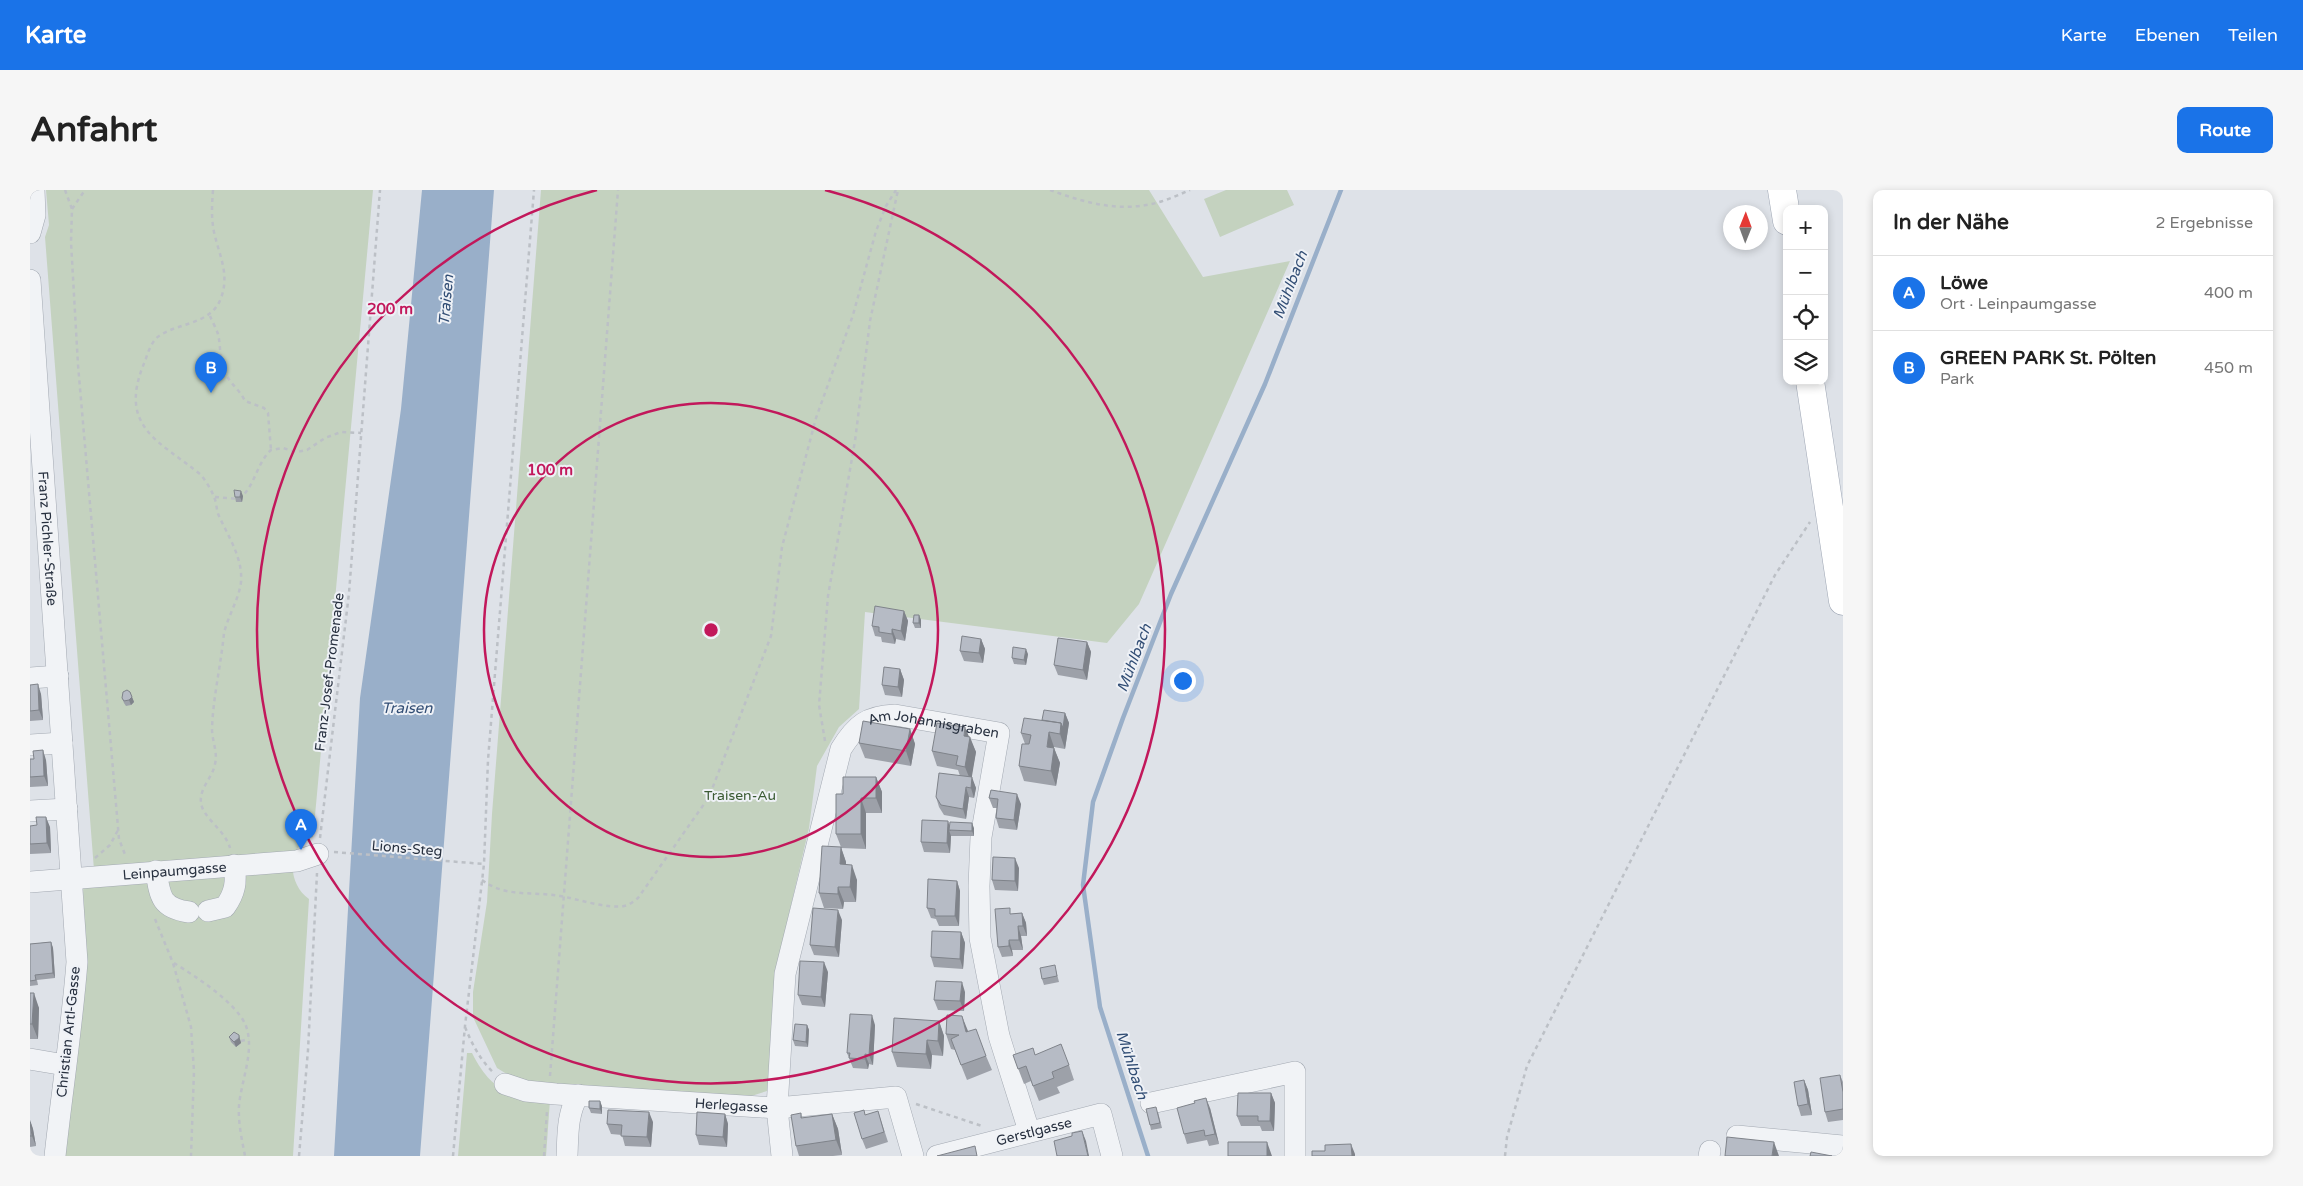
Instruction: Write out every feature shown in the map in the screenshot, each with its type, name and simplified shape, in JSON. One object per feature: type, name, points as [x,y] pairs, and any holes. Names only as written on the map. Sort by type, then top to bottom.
[{"type":"main road","points":[[1782,190],[1784,205]]},
{"type":"main road","points":[[1811,385],[1833,503],[1843,601]]},
{"type":"street","points":[[30,234],[35,215],[34,190]]},
{"type":"street","name":"Franz Pichler-Straße","points":[[30,280],[72,878]]},
{"type":"street","points":[[30,678],[58,676]]},
{"type":"street","name":"Am Johannisgraben","points":[[782,1156],[777,1108],[785,974],[841,749],[856,729],[878,716],[895,715],[999,733],[981,837],[979,886],[980,938],[1020,1134]]},
{"type":"street","points":[[30,745],[62,742]]},
{"type":"street","points":[[30,811],[66,809]]},
{"type":"street","name":"Leinpaumgasse","points":[[30,882],[297,861],[323,853]]},
{"type":"street","points":[[156,871],[160,894],[166,904],[176,910],[199,912],[225,907],[234,895],[236,879],[234,865]]},
{"type":"street","name":"Christian Artl-Gasse","points":[[55,1156],[65,1065],[73,1015],[76,962],[72,878]]},
{"type":"street","points":[[30,1059],[65,1065]]},
{"type":"street","points":[[1151,1103],[1296,1072],[1295,1156]]},
{"type":"street","name":"Herlegasse","points":[[505,1084],[526,1090],[578,1095],[777,1108],[896,1097]]},
{"type":"street","points":[[567,1156],[568,1123],[572,1106],[578,1095]]},
{"type":"street","points":[[896,1097],[913,1156]]},
{"type":"street","name":"Gerstlgasse","points":[[937,1156],[1101,1114],[1112,1156]]},
{"type":"street","points":[[1737,1136],[1843,1146]]},
{"type":"path","points":[[64,190],[72,209],[70,242],[78,365],[119,839],[133,874]]},
{"type":"path","points":[[72,209],[85,190]]},
{"type":"path","points":[[213,190],[211,214],[214,232],[224,265],[225,281],[221,299],[210,316],[177,327],[157,337],[152,344],[139,377],[135,400],[138,418],[147,433],[200,474],[215,497],[218,514],[232,544],[241,581],[224,633],[212,730],[216,753],[215,764],[202,790],[201,802],[203,810],[228,841],[234,865]]},
{"type":"path","name":"Franz-Josef-Promenade","points":[[299,1156],[323,853],[349,593],[380,190]]},
{"type":"path","points":[[453,1156],[464,1026],[484,864],[488,760],[534,190]]},
{"type":"path","points":[[544,1156],[558,1001],[564,896],[618,190]]},
{"type":"path","points":[[482,880],[499,890],[520,894],[564,896],[614,906],[624,906],[638,898],[709,797],[770,636],[782,547],[816,418],[852,315],[876,231],[886,206],[897,190]]},
{"type":"path","points":[[836,764],[822,737],[819,705],[828,596],[855,441],[870,321],[897,190]]},
{"type":"path","points":[[1050,190],[1087,202],[1130,207],[1157,203],[1190,190]]},
{"type":"path","points":[[210,316],[218,334],[219,352],[225,372],[232,384],[241,392],[245,401],[264,408],[268,412],[271,450],[256,472],[246,493],[239,499],[215,497]]},
{"type":"path","points":[[271,450],[283,448],[296,452],[307,450],[325,438],[341,432],[361,432]]},
{"type":"path","points":[[1505,1156],[1526,1066],[1775,575],[1833,503]]},
{"type":"path","points":[[72,878],[110,845],[119,829]]},
{"type":"path","name":"Lions-Steg","points":[[323,853],[484,864]]},
{"type":"path","points":[[154,917],[173,962],[191,1027],[194,1071],[191,1156]]},
{"type":"path","points":[[173,962],[205,982],[232,1007],[246,1024],[249,1039],[239,1106],[245,1156]]},
{"type":"path","points":[[464,1026],[486,1066],[505,1084]]},
{"type":"path","points":[[241,1041],[249,1039]]},
{"type":"path","points":[[896,1097],[1020,1134]]},
{"type":"green space","points":[[46,190],[373,190],[313,837],[304,842],[298,849],[294,857],[293,866],[297,885],[309,899],[293,1156],[63,1156],[85,964],[83,884],[94,870],[45,237],[49,225]]},
{"type":"green space","name":"Traisen-Au","points":[[541,190],[1149,190],[1203,277],[1290,261],[1139,604],[1107,643],[865,612],[859,709],[839,727],[817,766],[809,828],[788,918],[776,1001],[767,1091],[745,1098],[518,1081],[497,1068],[473,1017],[473,992],[487,902],[492,814]]},
{"type":"green space","points":[[1226,190],[1287,190],[1294,205],[1220,237],[1204,199]]},
{"type":"green space","points":[[467,1053],[472,1053],[487,1077],[503,1089],[550,1100],[546,1156],[458,1156]]},
{"type":"water","name":"Traisen","points":[[422,190],[494,190],[420,1156],[334,1156],[360,698],[401,409]]},
{"type":"building","points":[[234,490],[241,491],[240,497],[235,497]]},
{"type":"building","points":[[875,606],[904,611],[901,631],[892,629],[892,634],[879,632],[879,627],[872,626]]},
{"type":"building","points":[[914,615],[919,615],[919,623],[913,623]]},
{"type":"building","points":[[962,636],[981,639],[979,653],[960,651]]},
{"type":"building","points":[[1058,638],[1087,642],[1083,670],[1054,665]]},
{"type":"building","points":[[1013,647],[1026,649],[1024,660],[1012,658]]},
{"type":"building","points":[[884,667],[900,669],[898,687],[882,685]]},
{"type":"building","points":[[38,684],[39,710],[30,711],[30,685]]},
{"type":"building","points":[[127,690],[132,697],[124,701],[122,698],[123,692]]},
{"type":"building","points":[[1044,710],[1065,713],[1063,728],[1061,723],[1042,720]]},
{"type":"building","points":[[1024,718],[1061,723],[1060,734],[1049,732],[1047,747],[1054,748],[1051,771],[1019,766],[1022,744],[1029,744],[1031,735],[1021,733]]},
{"type":"building","points":[[863,721],[910,729],[906,751],[859,743]]},
{"type":"building","points":[[937,723],[965,727],[964,736],[970,737],[965,767],[956,765],[958,756],[932,751]]},
{"type":"building","points":[[43,750],[44,776],[30,777],[30,759],[34,759],[33,751]]},
{"type":"building","points":[[939,773],[972,777],[971,788],[966,787],[963,809],[941,805],[936,797]]},
{"type":"building","points":[[843,777],[876,777],[876,798],[861,798],[861,834],[836,834],[836,794],[843,794]]},
{"type":"building","points":[[991,790],[1017,794],[1014,820],[996,818],[998,799],[989,798]]},
{"type":"building","points":[[36,817],[46,817],[47,843],[30,844],[30,826],[37,825]]},
{"type":"building","points":[[922,820],[948,821],[947,843],[921,842]]},
{"type":"building","points":[[950,822],[972,823],[972,831],[949,830]]},
{"type":"building","points":[[822,846],[841,847],[840,864],[852,865],[850,887],[838,887],[838,894],[819,893]]},
{"type":"building","points":[[993,857],[1015,858],[1015,881],[992,880]]},
{"type":"building","points":[[928,879],[957,881],[955,916],[935,916],[935,909],[927,908]]},
{"type":"building","points":[[813,908],[838,910],[835,947],[810,945]]},
{"type":"building","points":[[1010,908],[1010,914],[1022,913],[1023,926],[1018,926],[1019,940],[1009,940],[1009,946],[998,947],[995,909]]},
{"type":"building","points":[[932,931],[961,932],[960,959],[931,957]]},
{"type":"building","points":[[51,942],[53,973],[35,975],[36,980],[30,981],[30,944]]},
{"type":"building","points":[[800,961],[824,962],[821,997],[798,995]]},
{"type":"building","points":[[1055,965],[1057,976],[1042,979],[1040,968]]},
{"type":"building","points":[[936,981],[962,982],[960,1001],[934,1000]]},
{"type":"building","points":[[30,993],[34,993],[32,1024],[30,1024]]},
{"type":"building","points":[[850,1014],[872,1015],[869,1055],[865,1054],[865,1059],[849,1058],[850,1053],[847,1053]]},
{"type":"building","points":[[947,1015],[962,1016],[966,1032],[976,1029],[986,1056],[961,1065],[951,1039],[959,1035],[946,1034]]},
{"type":"building","points":[[894,1018],[939,1021],[938,1041],[927,1040],[926,1054],[892,1052]]},
{"type":"building","points":[[795,1024],[807,1025],[806,1042],[793,1040]]},
{"type":"building","points":[[234,1032],[239,1035],[239,1038],[234,1042],[229,1037]]},
{"type":"building","points":[[1061,1044],[1069,1065],[1052,1072],[1054,1078],[1033,1086],[1026,1066],[1018,1069],[1013,1055],[1033,1048],[1035,1055]]},
{"type":"building","points":[[1840,1075],[1843,1109],[1825,1112],[1820,1078]]},
{"type":"building","points":[[1804,1080],[1808,1104],[1798,1106],[1794,1082]]},
{"type":"building","points":[[1238,1093],[1271,1093],[1270,1121],[1258,1121],[1258,1116],[1237,1116]]},
{"type":"building","points":[[1206,1098],[1215,1134],[1205,1136],[1204,1130],[1184,1134],[1177,1108]]},
{"type":"building","points":[[589,1101],[600,1101],[600,1109],[589,1108]]},
{"type":"building","points":[[1156,1107],[1160,1123],[1150,1125],[1146,1109]]},
{"type":"building","points":[[608,1110],[649,1112],[647,1137],[621,1136],[622,1125],[607,1124]]},
{"type":"building","points":[[864,1110],[865,1115],[878,1111],[884,1132],[862,1139],[854,1113]]},
{"type":"building","points":[[697,1112],[725,1114],[723,1137],[696,1135]]},
{"type":"building","points":[[801,1113],[801,1118],[832,1114],[836,1140],[796,1146],[791,1115]]},
{"type":"building","points":[[1082,1131],[1088,1156],[1057,1156],[1054,1141]]},
{"type":"building","points":[[1727,1137],[1774,1142],[1772,1156],[1725,1156]]},
{"type":"building","points":[[1228,1142],[1267,1142],[1267,1156],[1228,1156]]},
{"type":"building","points":[[1351,1144],[1352,1156],[1312,1156],[1312,1151],[1325,1151],[1325,1145]]},
{"type":"building","points":[[975,1146],[977,1156],[937,1156]]},
{"type":"building","points":[[1811,1152],[1832,1156],[1810,1156]]},
{"type":"waterway","name":"Mühlbach","points":[[1148,1156],[1100,1007],[1083,885],[1093,802],[1171,594],[1265,384],[1341,190]]},
{"type":"place","name":"GREEN PARK St. Pölten","points":[[211,393]]},
{"type":"place","name":"Löwe","points":[[301,850]]}]
